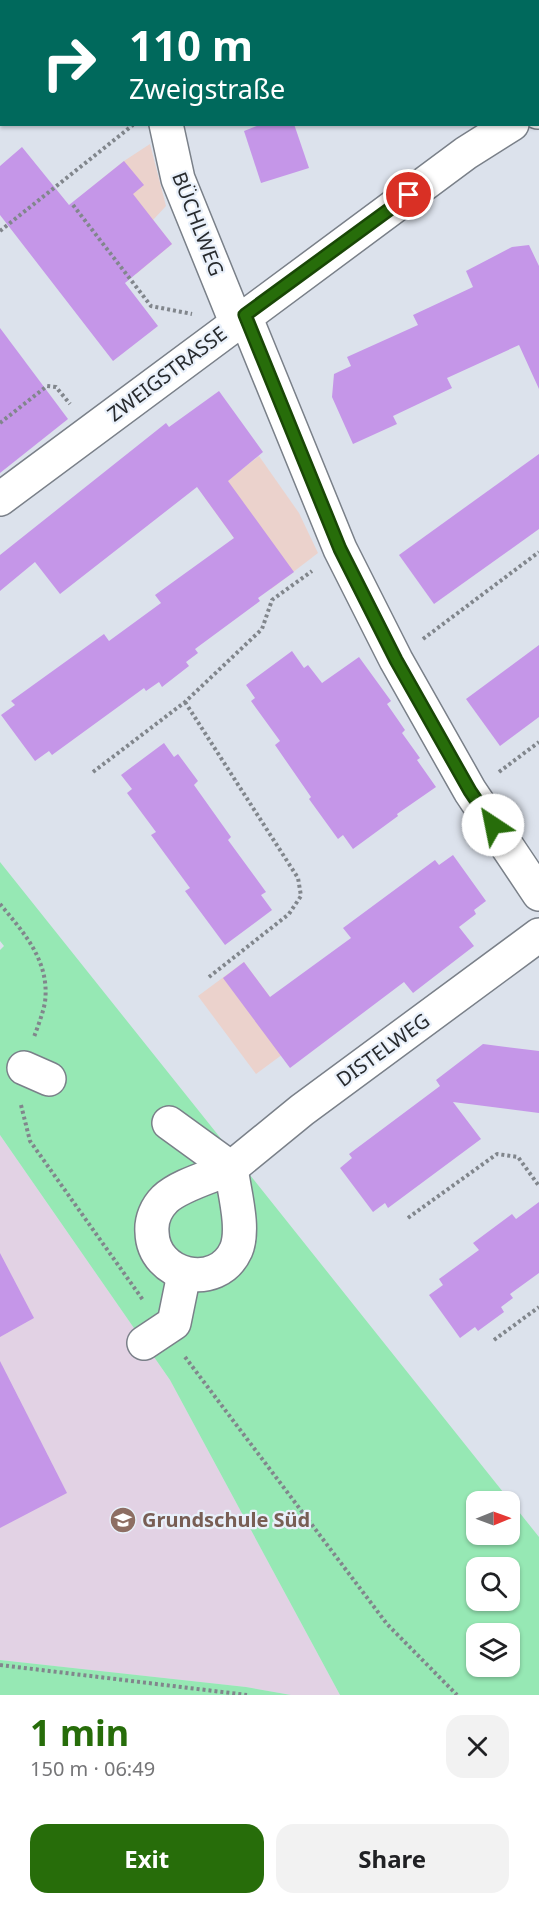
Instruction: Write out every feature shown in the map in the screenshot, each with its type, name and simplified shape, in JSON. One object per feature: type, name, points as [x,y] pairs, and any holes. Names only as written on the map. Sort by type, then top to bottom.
[{"type":"street","name":"BÜCHLWEG","points":[[166,126],[178,179],[340,549],[396,660],[470,791],[539,894]]},
{"type":"street","name":"ZWEIGSTRASSE","points":[[0,499],[237,315],[466,153],[509,126]]},
{"type":"street","name":"DISTELWEG","points":[[184,1274],[164,1263],[155,1250],[152,1228],[155,1213],[164,1200],[175,1192],[231,1168],[302,1110],[539,935]]},
{"type":"street","points":[[144,1343],[174,1323],[184,1274],[200,1275],[214,1271],[227,1262],[236,1250],[239,1228],[231,1168],[169,1123]]},
{"type":"path","points":[[0,231],[131,126]]},
{"type":"path","points":[[73,205],[151,306],[206,316],[237,315]]},
{"type":"path","points":[[0,423],[47,386],[56,387],[91,430]]},
{"type":"path","points":[[396,660],[539,552]]},
{"type":"path","points":[[93,772],[185,702],[262,629],[272,600],[312,570]]},
{"type":"path","points":[[185,702],[298,878],[301,896],[289,914],[209,977]]},
{"type":"path","points":[[470,791],[539,742]]},
{"type":"path","points":[[408,1218],[497,1154],[518,1156],[539,1186]]},
{"type":"path","points":[[494,1340],[539,1307]]},
{"type":"path","points":[[0,1665],[247,1695]]},
{"type":"shaded area","points":[[150,144],[166,206],[153,220],[172,244],[136,274],[76,200],[124,161]]},
{"type":"shaded area","points":[[259,456],[299,513],[318,553],[271,589],[205,498]]},
{"type":"shaded area","points":[[244,962],[302,1040],[256,1074],[198,996]]},
{"type":"shaded area","name":"Grundschule Süd","points":[[0,1135],[170,1380],[340,1695],[291,1695],[246,1687],[0,1660]]},
{"type":"green space","points":[[0,862],[502,1491],[466,1491],[466,1545],[520,1545],[520,1513],[539,1537],[539,1695],[340,1695],[170,1380],[0,1135],[0,950],[4,946],[0,941]]},
{"type":"green space","points":[[0,1660],[246,1687],[291,1695],[0,1695]]},
{"type":"building","points":[[257,126],[295,126],[309,168],[261,183],[244,131]]},
{"type":"building","points":[[22,147],[69,205],[124,161],[144,185],[133,194],[172,244],[125,283],[158,326],[113,361],[0,215],[0,166]]},
{"type":"building","points":[[529,245],[539,266],[539,389],[519,345],[447,378],[452,388],[393,416],[397,424],[353,444],[332,397],[334,374],[351,366],[347,357],[418,325],[413,315],[473,287],[466,271],[512,247]]},
{"type":"building","points":[[0,328],[68,419],[0,473]]},
{"type":"building","points":[[219,391],[263,452],[228,481],[294,572],[258,598],[260,601],[195,649],[198,653],[186,662],[189,666],[162,687],[159,682],[146,691],[144,688],[52,755],[49,751],[35,761],[1,715],[15,705],[11,701],[104,634],[109,641],[161,603],[155,595],[234,538],[197,487],[60,594],[35,562],[0,591],[0,555],[166,423],[169,427]]},
{"type":"building","points":[[539,454],[539,529],[434,604],[399,555]]},
{"type":"building","points":[[539,645],[539,717],[500,746],[466,699]]},
{"type":"building","points":[[292,651],[304,668],[308,665],[322,683],[359,657],[391,701],[387,704],[405,730],[402,733],[420,758],[417,760],[436,787],[353,849],[343,835],[338,839],[309,799],[311,797],[275,745],[280,741],[251,701],[255,698],[246,685]]},
{"type":"building","points":[[164,743],[174,757],[178,754],[198,781],[194,785],[231,837],[228,840],[266,892],[261,895],[272,910],[225,945],[185,891],[190,888],[151,835],[156,832],[127,793],[132,789],[121,775]]},
{"type":"building","points":[[453,855],[486,901],[474,910],[476,914],[459,927],[474,946],[413,993],[404,982],[290,1068],[223,978],[244,962],[270,997],[351,938],[343,928],[435,860],[439,865]]},
{"type":"building","points":[[483,1044],[539,1051],[539,1113],[453,1102],[481,1139],[388,1208],[385,1203],[373,1212],[340,1168],[352,1158],[349,1154],[440,1086],[436,1080]]},
{"type":"building","points":[[539,1202],[539,1273],[510,1294],[513,1298],[501,1307],[504,1312],[478,1331],[475,1327],[460,1338],[429,1295],[443,1285],[439,1279],[479,1250],[473,1243],[512,1214],[516,1219]]},
{"type":"building","points":[[0,1253],[34,1318],[0,1337]]},
{"type":"building","points":[[0,1361],[67,1493],[0,1528]]},
{"type":"place","name":"Grundschule Süd","points":[[123,1520]]},
{"type":"route","points":[[409,195],[245,315],[340,549],[396,660],[470,791],[493,825]]}]
